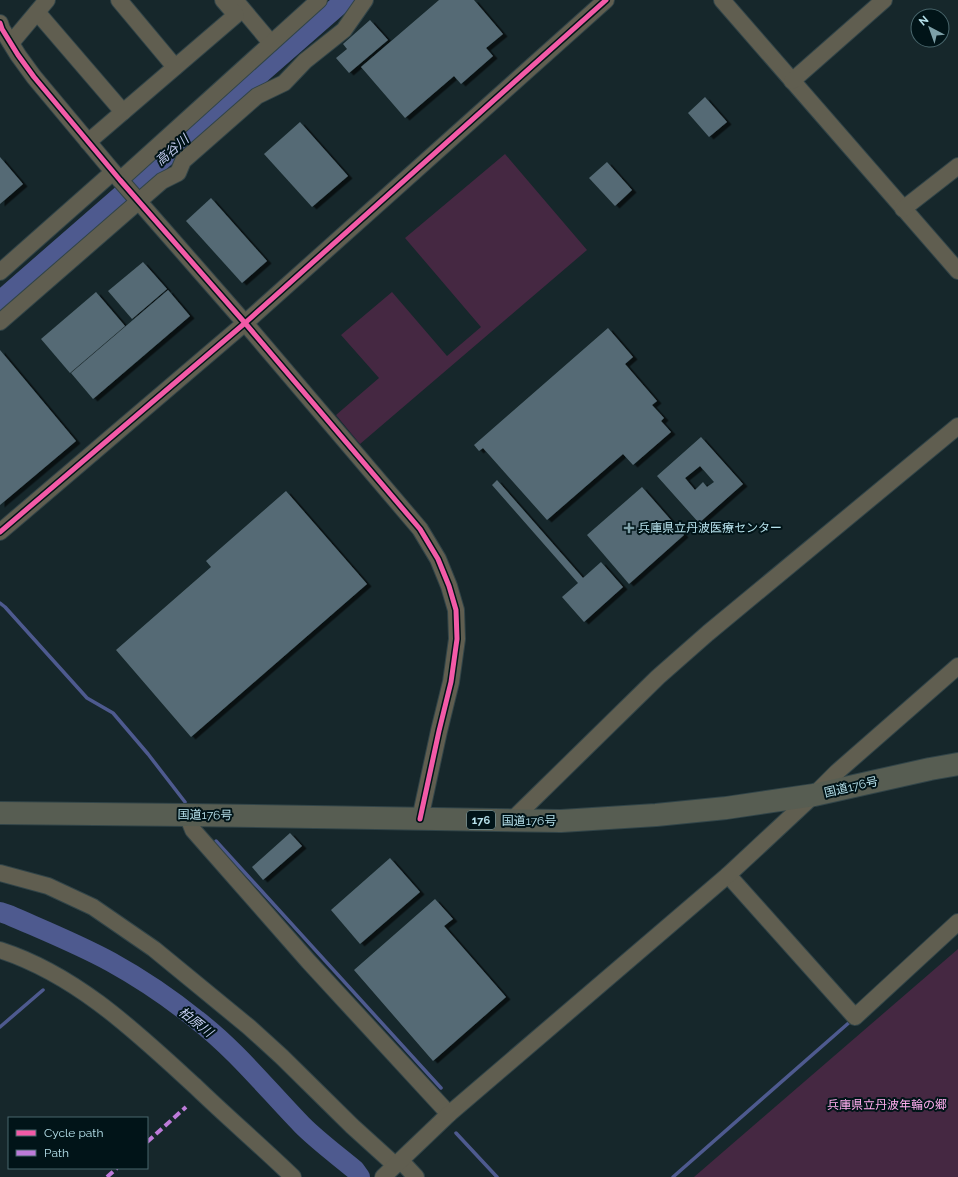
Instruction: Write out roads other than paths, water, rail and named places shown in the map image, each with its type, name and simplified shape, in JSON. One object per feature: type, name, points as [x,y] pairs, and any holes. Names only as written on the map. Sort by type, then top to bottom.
[{"type":"highway","name":"国道176号","points":[[0,814],[187,815],[561,821],[656,815],[726,808],[814,795],[958,764]]},
{"type":"street","points":[[11,43],[47,0]]},
{"type":"street","points":[[119,0],[175,67]]},
{"type":"street","points":[[88,142],[236,15],[223,0]]},
{"type":"street","points":[[235,0],[272,43]]},
{"type":"street","points":[[0,272],[117,176],[272,43],[319,0]]},
{"type":"street","points":[[0,322],[136,199],[162,181],[178,173],[183,161],[257,96],[284,83],[305,61],[344,30],[365,0]]},
{"type":"street","points":[[0,532],[245,324],[606,0]]},
{"type":"street","points":[[722,0],[958,271]]},
{"type":"street","points":[[792,81],[884,0]]},
{"type":"street","points":[[37,12],[123,112]]},
{"type":"street","points":[[1,27],[34,77],[136,199],[420,529],[438,559],[449,586],[456,610],[456,639],[451,682],[420,819]]},
{"type":"street","points":[[903,209],[958,166]]},
{"type":"street","points":[[511,821],[658,677],[708,633],[958,426]]},
{"type":"street","points":[[383,1177],[449,1114],[728,875],[837,772],[958,666]]},
{"type":"street","points":[[187,815],[193,830],[309,962],[449,1114]]},
{"type":"street","points":[[0,873],[48,886],[93,907],[154,949],[249,1027],[282,1057],[352,1126],[416,1177]]},
{"type":"street","points":[[728,875],[855,1017],[958,922]]},
{"type":"street","points":[[0,950],[15,954],[47,969],[84,991],[109,1010],[157,1050],[293,1177]]},
{"type":"waterway","name":"高谷川","points":[[0,301],[345,0]]},
{"type":"waterway","points":[[0,603],[87,698],[113,713],[148,754],[185,802]]},
{"type":"waterway","points":[[216,841],[441,1088]]},
{"type":"waterway","name":"柏原川","points":[[0,912],[99,955],[177,1004],[225,1044],[302,1125],[355,1170],[360,1177]]},
{"type":"waterway","points":[[0,1027],[43,990]]},
{"type":"waterway","points":[[673,1177],[852,1020]]},
{"type":"waterway","points":[[456,1133],[497,1177]]},
{"type":"place","name":"兵庫県立丹波医療センター","points":[[629,528]]},
{"type":"park label","name":"兵庫県立丹波年輪の郷","points":[[887,1105]]}]
